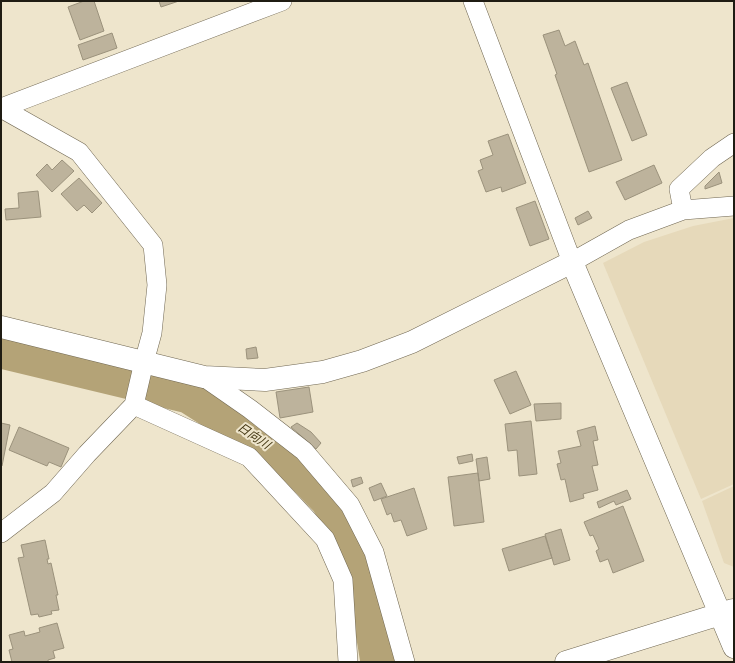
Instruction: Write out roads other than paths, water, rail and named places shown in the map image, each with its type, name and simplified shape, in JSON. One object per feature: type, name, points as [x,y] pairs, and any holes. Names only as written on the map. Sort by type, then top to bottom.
[{"type":"street","points":[[1,108],[282,1]]},
{"type":"street","points":[[473,1],[572,262],[727,612],[734,647]]},
{"type":"street","points":[[1,108],[79,152],[153,245],[157,285],[152,333],[134,405],[87,454],[53,493],[1,533]]},
{"type":"street","points":[[683,210],[679,189],[712,158],[734,143]]},
{"type":"street","points":[[1,327],[204,378],[265,380],[323,372],[362,361],[412,342],[572,262],[629,230],[683,210],[734,206]]},
{"type":"street","points":[[204,378],[250,409],[304,451],[350,505],[374,552],[405,662]]},
{"type":"street","points":[[134,405],[249,457],[325,539],[343,580],[348,662]]},
{"type":"street","points":[[566,662],[727,612]]},
{"type":"waterway","name":"日向川","points":[[1,349],[189,394],[252,434],[297,466],[329,499],[352,535],[367,583],[380,662]]}]
